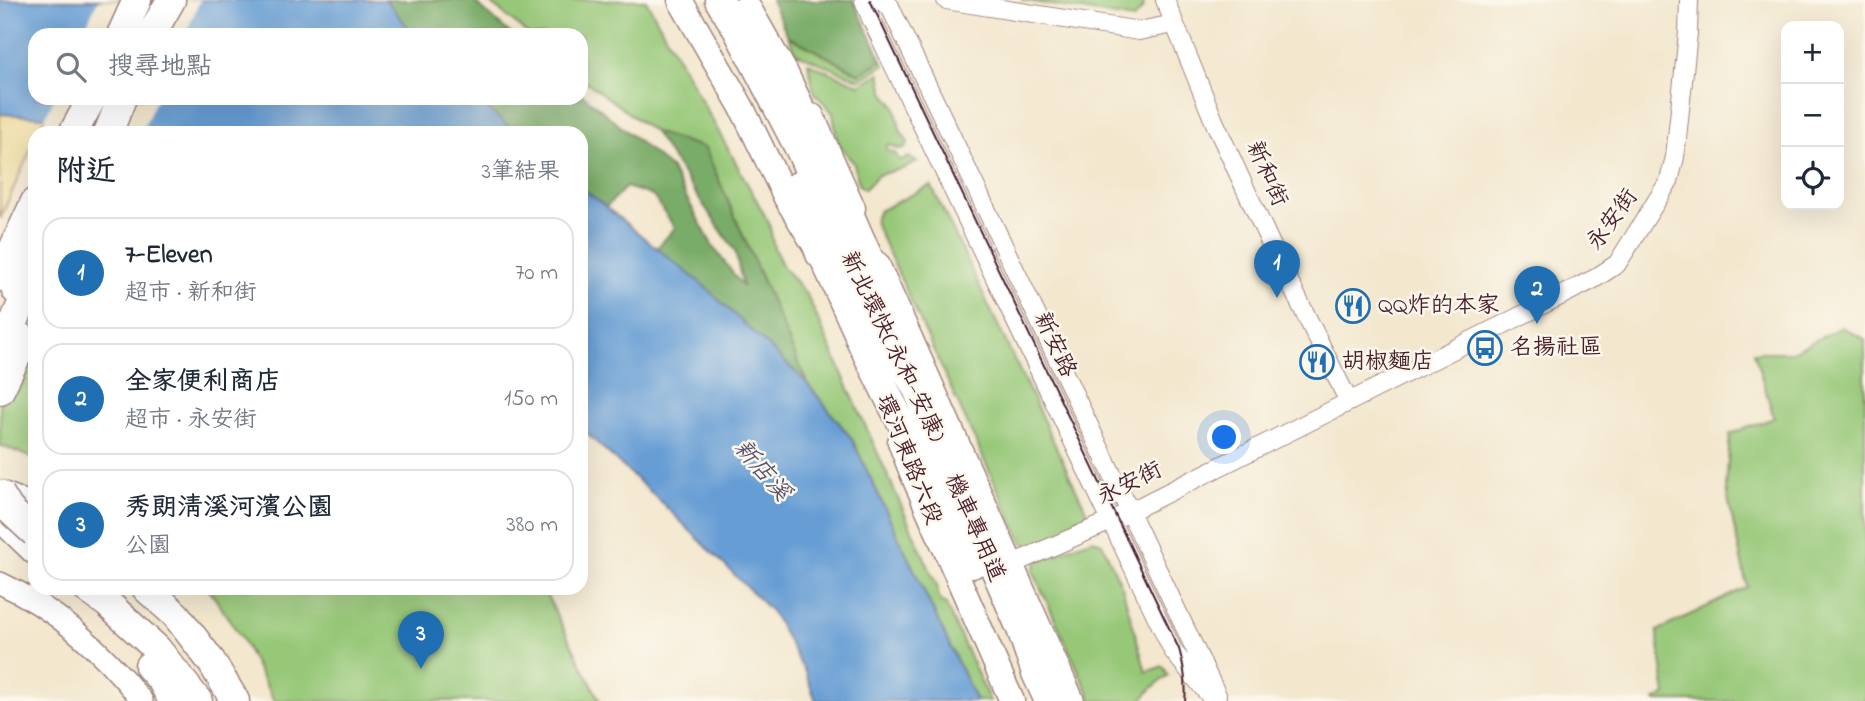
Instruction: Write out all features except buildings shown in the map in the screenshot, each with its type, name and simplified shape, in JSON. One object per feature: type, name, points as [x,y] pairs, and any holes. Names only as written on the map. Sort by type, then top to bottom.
[{"type":"highway","points":[[153,28],[164,0]]},
{"type":"highway","points":[[154,28],[171,0]]},
{"type":"highway","points":[[704,0],[783,145],[806,206],[820,254]]},
{"type":"highway","name":"新北環快(永和-安康)","points":[[719,0],[801,152],[873,312],[917,389],[1021,629],[1049,701]]},
{"type":"highway","points":[[742,0],[784,74],[823,154],[896,320],[917,389]]},
{"type":"highway","points":[[85,126],[105,114]]},
{"type":"highway","points":[[90,126],[105,114]]},
{"type":"highway","points":[[0,277],[28,217]]},
{"type":"highway","points":[[0,326],[28,263]]},
{"type":"highway","points":[[0,355],[28,289]]},
{"type":"highway","points":[[0,390],[28,332]]},
{"type":"highway","name":"新北環快(永和-安康)","points":[[859,337],[891,404],[946,506],[1034,701]]},
{"type":"highway","points":[[0,495],[28,506]]},
{"type":"highway","points":[[0,495],[9,509],[28,527]]},
{"type":"highway","points":[[0,515],[28,544]]},
{"type":"highway","points":[[0,543],[28,560]]},
{"type":"highway","points":[[74,595],[115,628],[162,681],[173,701]]},
{"type":"highway","points":[[96,595],[157,649],[198,701]]},
{"type":"highway","points":[[113,595],[152,626],[212,701]]},
{"type":"highway","points":[[154,595],[176,615],[211,661],[235,701]]},
{"type":"highway","points":[[1021,629],[1052,658]]},
{"type":"main road","name":"環河東路六段","points":[[680,0],[741,106],[786,198],[820,254],[859,337],[912,473],[1012,701]]},
{"type":"main road","points":[[751,0],[786,61],[825,144],[1072,701]]},
{"type":"street","name":"新安路","points":[[864,0],[1173,651],[1214,701]]},
{"type":"street","name":"新安路","points":[[879,0],[890,6],[1220,701]]},
{"type":"street","points":[[946,0],[1139,31],[1174,24]]},
{"type":"street","name":"新和街","points":[[1165,0],[1214,121],[1275,253],[1349,402]]},
{"type":"street","name":"永安街","points":[[1012,564],[1111,521],[1594,279],[1616,264],[1669,181],[1677,144],[1689,0]]},
{"type":"street","name":"機車專用道","points":[[859,337],[1025,701]]},
{"type":"street","points":[[0,583],[44,607],[84,638],[123,677],[142,701]]},
{"type":"green space","points":[[386,0],[472,0],[504,28],[408,28]]},
{"type":"green space","points":[[487,0],[646,0],[769,223],[774,248],[783,267],[807,295],[938,588],[941,602],[945,603],[990,701],[976,701],[852,439],[807,383],[705,148],[654,132],[588,83],[588,28],[521,28]]},
{"type":"green space","points":[[771,0],[853,0],[882,60],[860,74],[788,36]]},
{"type":"green space","points":[[1021,0],[1142,0],[1144,7],[1134,19]]},
{"type":"green space","points":[[788,36],[859,74],[882,60],[884,65],[860,80],[796,53]]},
{"type":"green space","points":[[808,63],[860,85],[880,73],[884,92],[895,106],[900,130],[908,142],[905,148],[898,149],[888,144],[886,149],[896,154],[899,160],[908,157],[917,162],[878,175],[865,189],[859,185],[854,164],[837,141],[833,113],[814,92]]},
{"type":"green space","points":[[588,99],[671,169],[712,245],[743,287],[735,251],[654,132],[705,148],[807,383],[704,286],[657,248],[675,228],[653,196],[626,187],[606,207],[588,193],[588,126],[508,126],[483,105],[588,105]]},
{"type":"green space","points":[[931,185],[1088,514],[1083,525],[1033,548],[1022,542],[874,221],[879,211]]},
{"type":"green space","points":[[1841,327],[1865,339],[1865,701],[1654,701],[1666,695],[1657,631],[1747,587],[1726,489],[1730,434],[1774,418],[1754,352],[1792,352]]},
{"type":"green space","points":[[28,352],[28,456],[0,445],[0,400]]},
{"type":"green space","points":[[1092,539],[1102,543],[1122,587],[1146,672],[1163,666],[1168,675],[1141,701],[1092,701],[1033,571],[1037,561]]},
{"type":"green space","points":[[213,595],[547,595],[600,701],[274,701],[241,637]]},
{"type":"sand","points":[[0,114],[46,117],[42,126],[28,126],[28,156],[0,219]]},
{"type":"water","points":[[0,0],[386,0],[408,28],[28,28],[28,105],[483,105],[508,126],[76,126],[46,117],[0,114]]},
{"type":"water","name":"新店溪","points":[[588,193],[704,286],[807,383],[852,439],[976,701],[816,701],[805,672],[772,612],[659,500],[588,434]]},
{"type":"pier","points":[[98,0],[200,0],[188,28],[85,28]]},
{"type":"pier","points":[[51,105],[154,105],[144,126],[64,126],[44,120]]},
{"type":"tram line","points":[[870,0],[1179,649],[1185,675],[1185,701]]},
{"type":"place","name":"7-Eleven","points":[[1277,298]]},
{"type":"place","name":"QQ炸的本家","points":[[1353,306]]},
{"type":"place","name":"全家便利商店","points":[[1537,324]]},
{"type":"place","name":"名揚社區","points":[[1485,348]]},
{"type":"place","name":"胡椒麵店","points":[[1317,362]]},
{"type":"place","name":"秀朗清溪河濱公園","points":[[421,669]]}]
